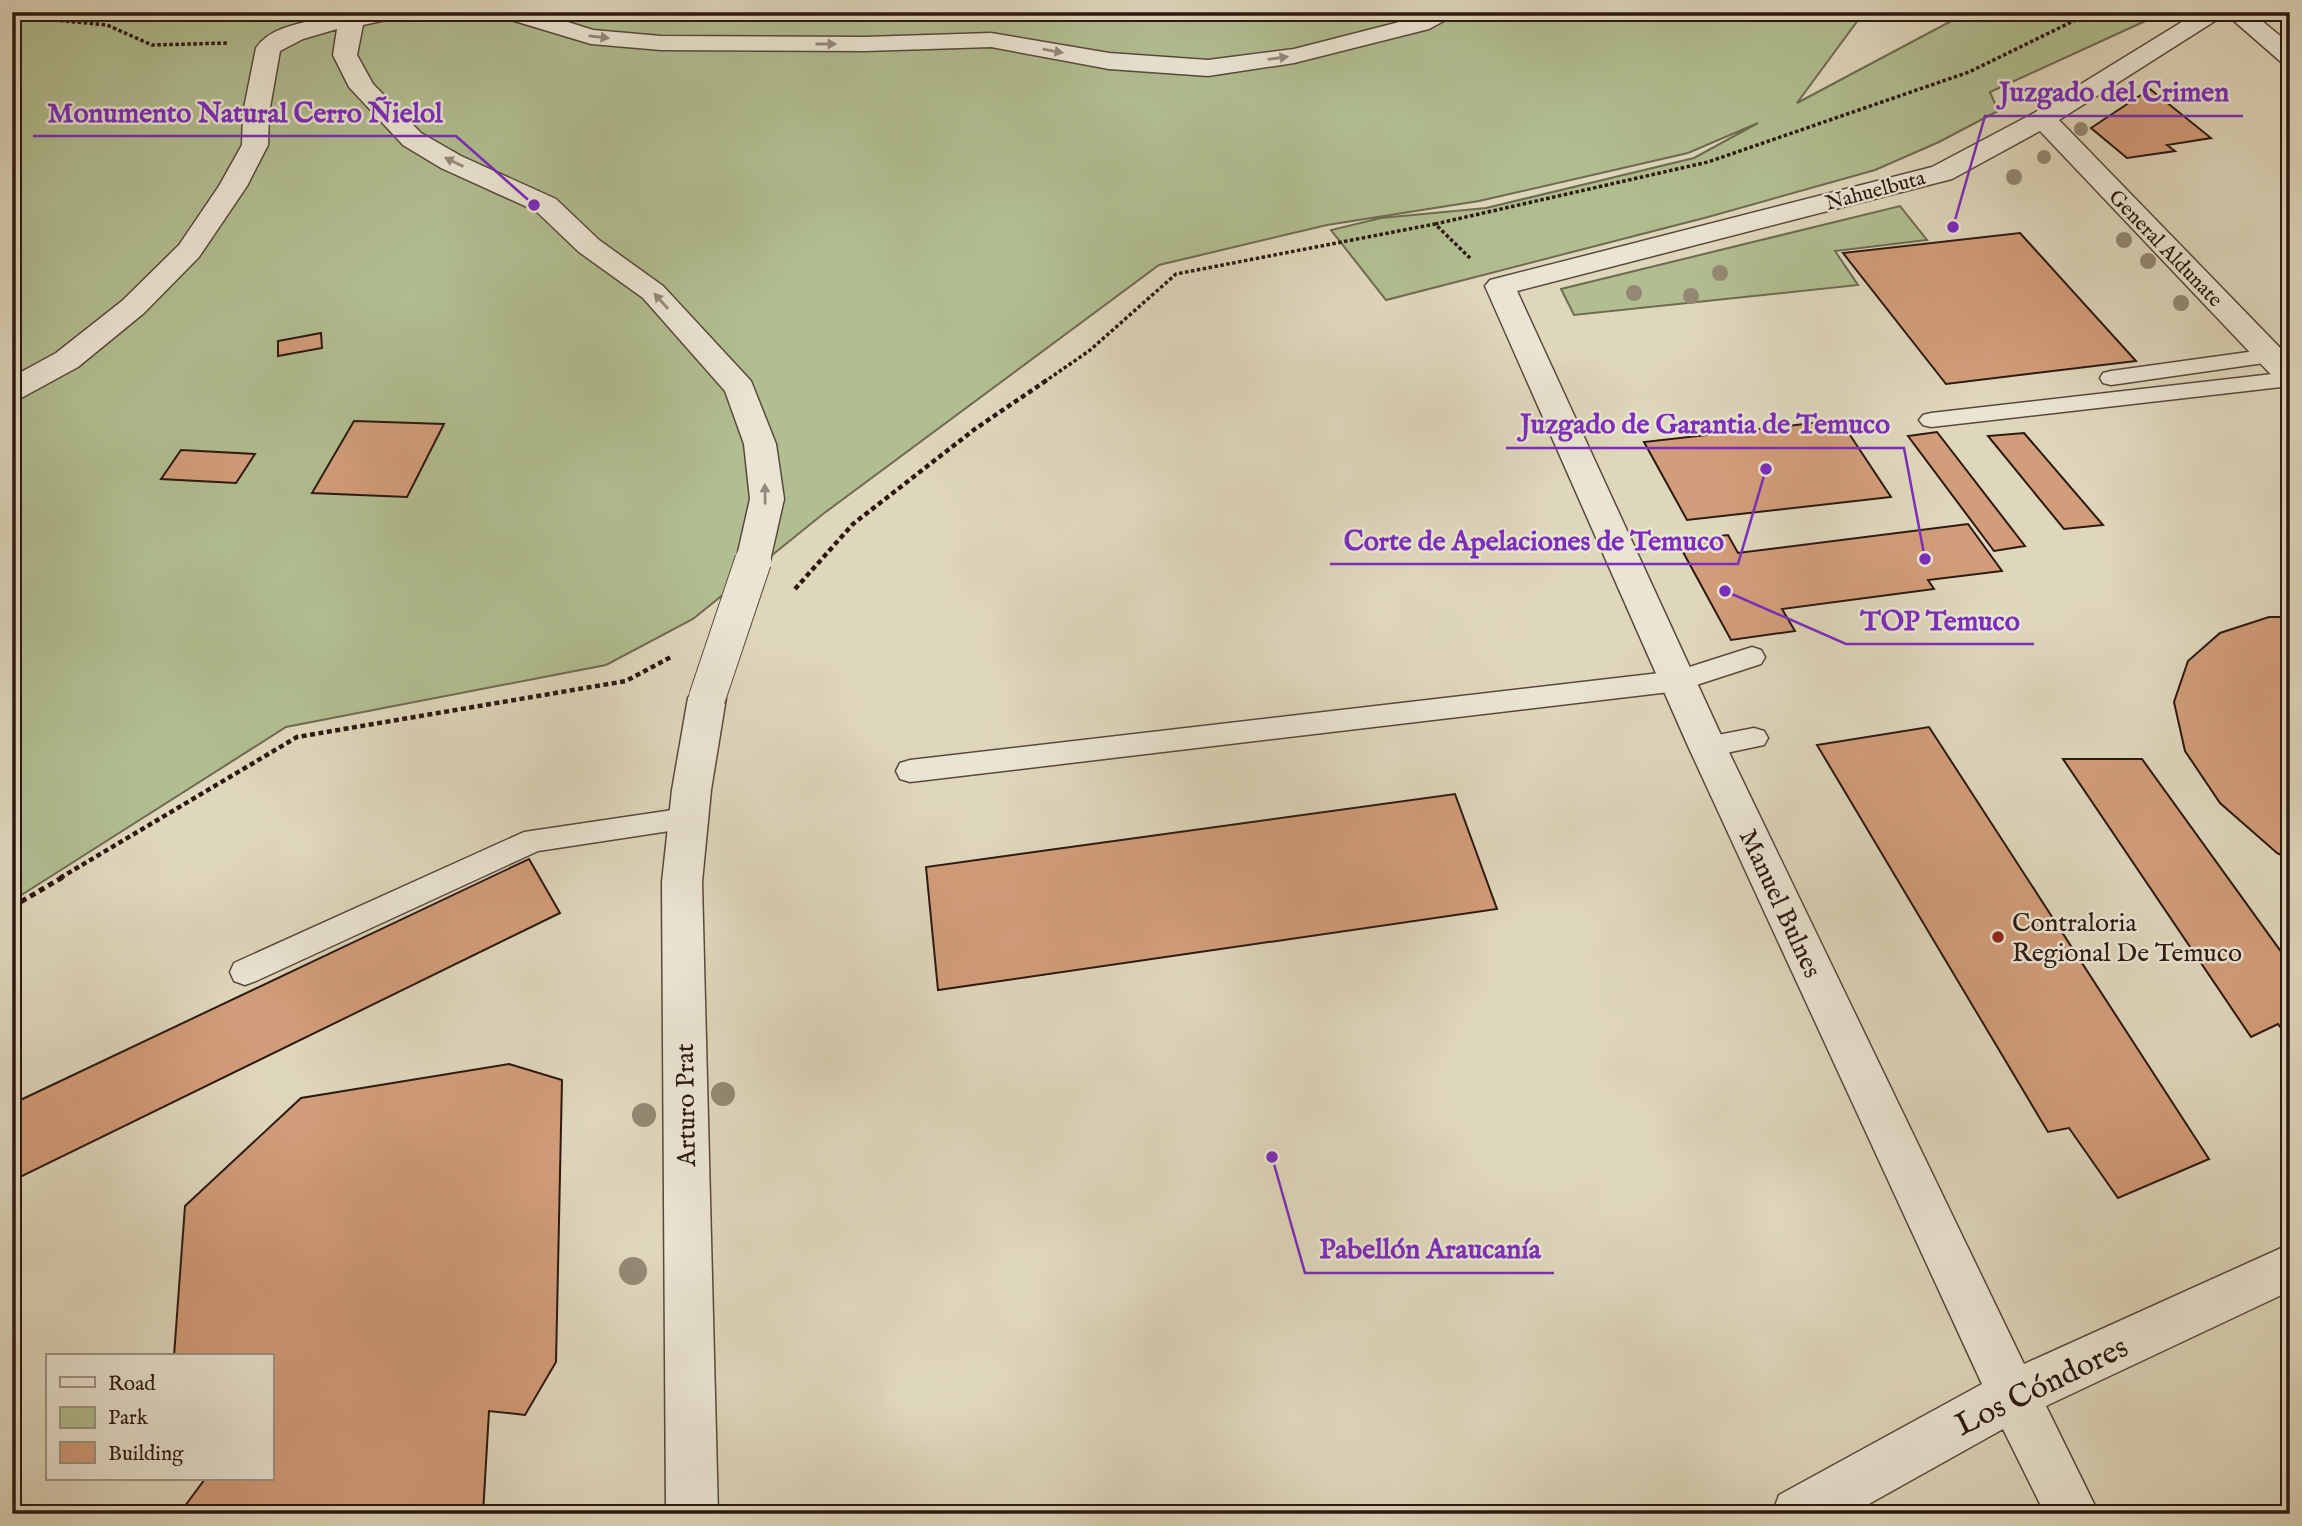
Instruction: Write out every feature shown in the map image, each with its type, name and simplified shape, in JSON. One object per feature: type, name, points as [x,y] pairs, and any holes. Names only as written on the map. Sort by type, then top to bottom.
[{"type":"street","points":[[12,390],[67,360],[133,307],[189,251],[233,186],[255,145],[256,113],[268,48],[279,40],[354,16],[391,12]]},
{"type":"street","points":[[510,12],[591,37],[661,43],[838,44],[991,40],[1109,61],[1208,68],[1306,52],[1420,24],[1442,12]]},
{"type":"street","name":"Nahuelbuta","points":[[1500,286],[1942,173],[2043,119],[2215,12]]},
{"type":"street","points":[[2236,12],[2290,57]]},
{"type":"street","name":"Arturo Prat","points":[[354,16],[345,55],[351,70],[388,116],[412,139],[451,162],[547,205],[589,246],[653,292],[740,388],[760,444],[767,499],[752,561],[707,698],[694,757],[686,818],[682,882],[692,1514]]},
{"type":"street","name":"General Aldunate","points":[[2043,119],[2283,371]]},
{"type":"street","name":"Manuel Bulnes","points":[[1500,286],[1707,746],[2013,1395],[2073,1514]]},
{"type":"street","name":"Los Cóndores","points":[[1798,1514],[2013,1395],[2290,1267]]},
{"type":"lane","points":[[2111,377],[2283,371]]},
{"type":"lane","points":[[1931,420],[2283,371]]},
{"type":"lane","points":[[910,771],[1678,681],[1752,657]]},
{"type":"lane","points":[[1707,746],[1754,738]]},
{"type":"lane","points":[[245,972],[534,840],[686,818]]},
{"type":"path","points":[[1434,224],[1488,214],[1707,162],[1969,72],[2092,12]]},
{"type":"path","points":[[12,16],[107,25],[152,45],[279,40]]},
{"type":"green space","points":[[12,12],[1864,12],[1797,103],[1968,12],[2165,12],[1990,92],[1998,111],[1939,142],[1875,170],[1708,217],[1386,300],[1331,230],[1381,218],[1486,208],[1694,158],[1758,123],[1688,153],[1479,201],[1327,225],[1159,265],[823,514],[693,619],[606,665],[286,727],[12,901]]},
{"type":"green space","points":[[1900,206],[1927,240],[1835,251],[1858,285],[1574,315],[1561,289]]},
{"type":"building","points":[[2150,89],[2211,138],[2167,145],[2175,151],[2127,158],[2091,128]]},
{"type":"building","points":[[2020,233],[2136,361],[1946,384],[1843,253]]},
{"type":"building","points":[[321,333],[322,348],[278,356],[278,341]]},
{"type":"building","points":[[1840,420],[1891,497],[1687,520],[1644,442]]},
{"type":"building","points":[[354,421],[444,424],[407,497],[312,493]]},
{"type":"building","points":[[1937,432],[2025,546],[1994,551],[1908,436]]},
{"type":"building","points":[[2024,433],[2103,525],[2064,529],[1988,436]]},
{"type":"building","points":[[181,450],[255,454],[236,483],[161,479]]},
{"type":"building","points":[[1968,524],[2002,571],[1928,580],[1934,589],[1782,609],[1795,631],[1731,640],[1677,541],[1728,535],[1738,553]]},
{"type":"building","points":[[2269,617],[2290,617],[2290,860],[2277,853],[2220,803],[2185,751],[2174,702],[2188,661],[2220,633]]},
{"type":"building","name":"Contraloria Regional De Temuco","points":[[1929,727],[2209,1159],[2118,1198],[2069,1128],[2048,1132],[1817,745]]},
{"type":"building","points":[[2063,759],[2142,759],[2290,964],[2290,1040],[2278,1024],[2251,1037]]},
{"type":"building","points":[[1455,794],[1497,909],[938,990],[926,867]]},
{"type":"building","points":[[529,859],[560,913],[12,1181],[12,1104]]},
{"type":"building","points":[[509,1064],[562,1080],[556,1362],[525,1415],[489,1411],[483,1514],[179,1514],[204,1480],[273,1480],[273,1354],[174,1354],[185,1206],[301,1098]]},
{"type":"place","name":"Monumento Natural Cerro Ñielol","points":[[534,205]]},
{"type":"place","name":"Juzgado del Crimen","points":[[1953,227]]},
{"type":"place","name":"Corte de Apelaciones de Temuco","points":[[1766,469]]},
{"type":"place","name":"Juzgado de Garantia de Temuco","points":[[1925,559]]},
{"type":"place","name":"TOP Temuco","points":[[1725,591]]},
{"type":"place","name":"Contraloria Regional De Temuco","points":[[1998,937]]},
{"type":"place","name":"Pabellón Araucanía","points":[[1272,1157]]}]
